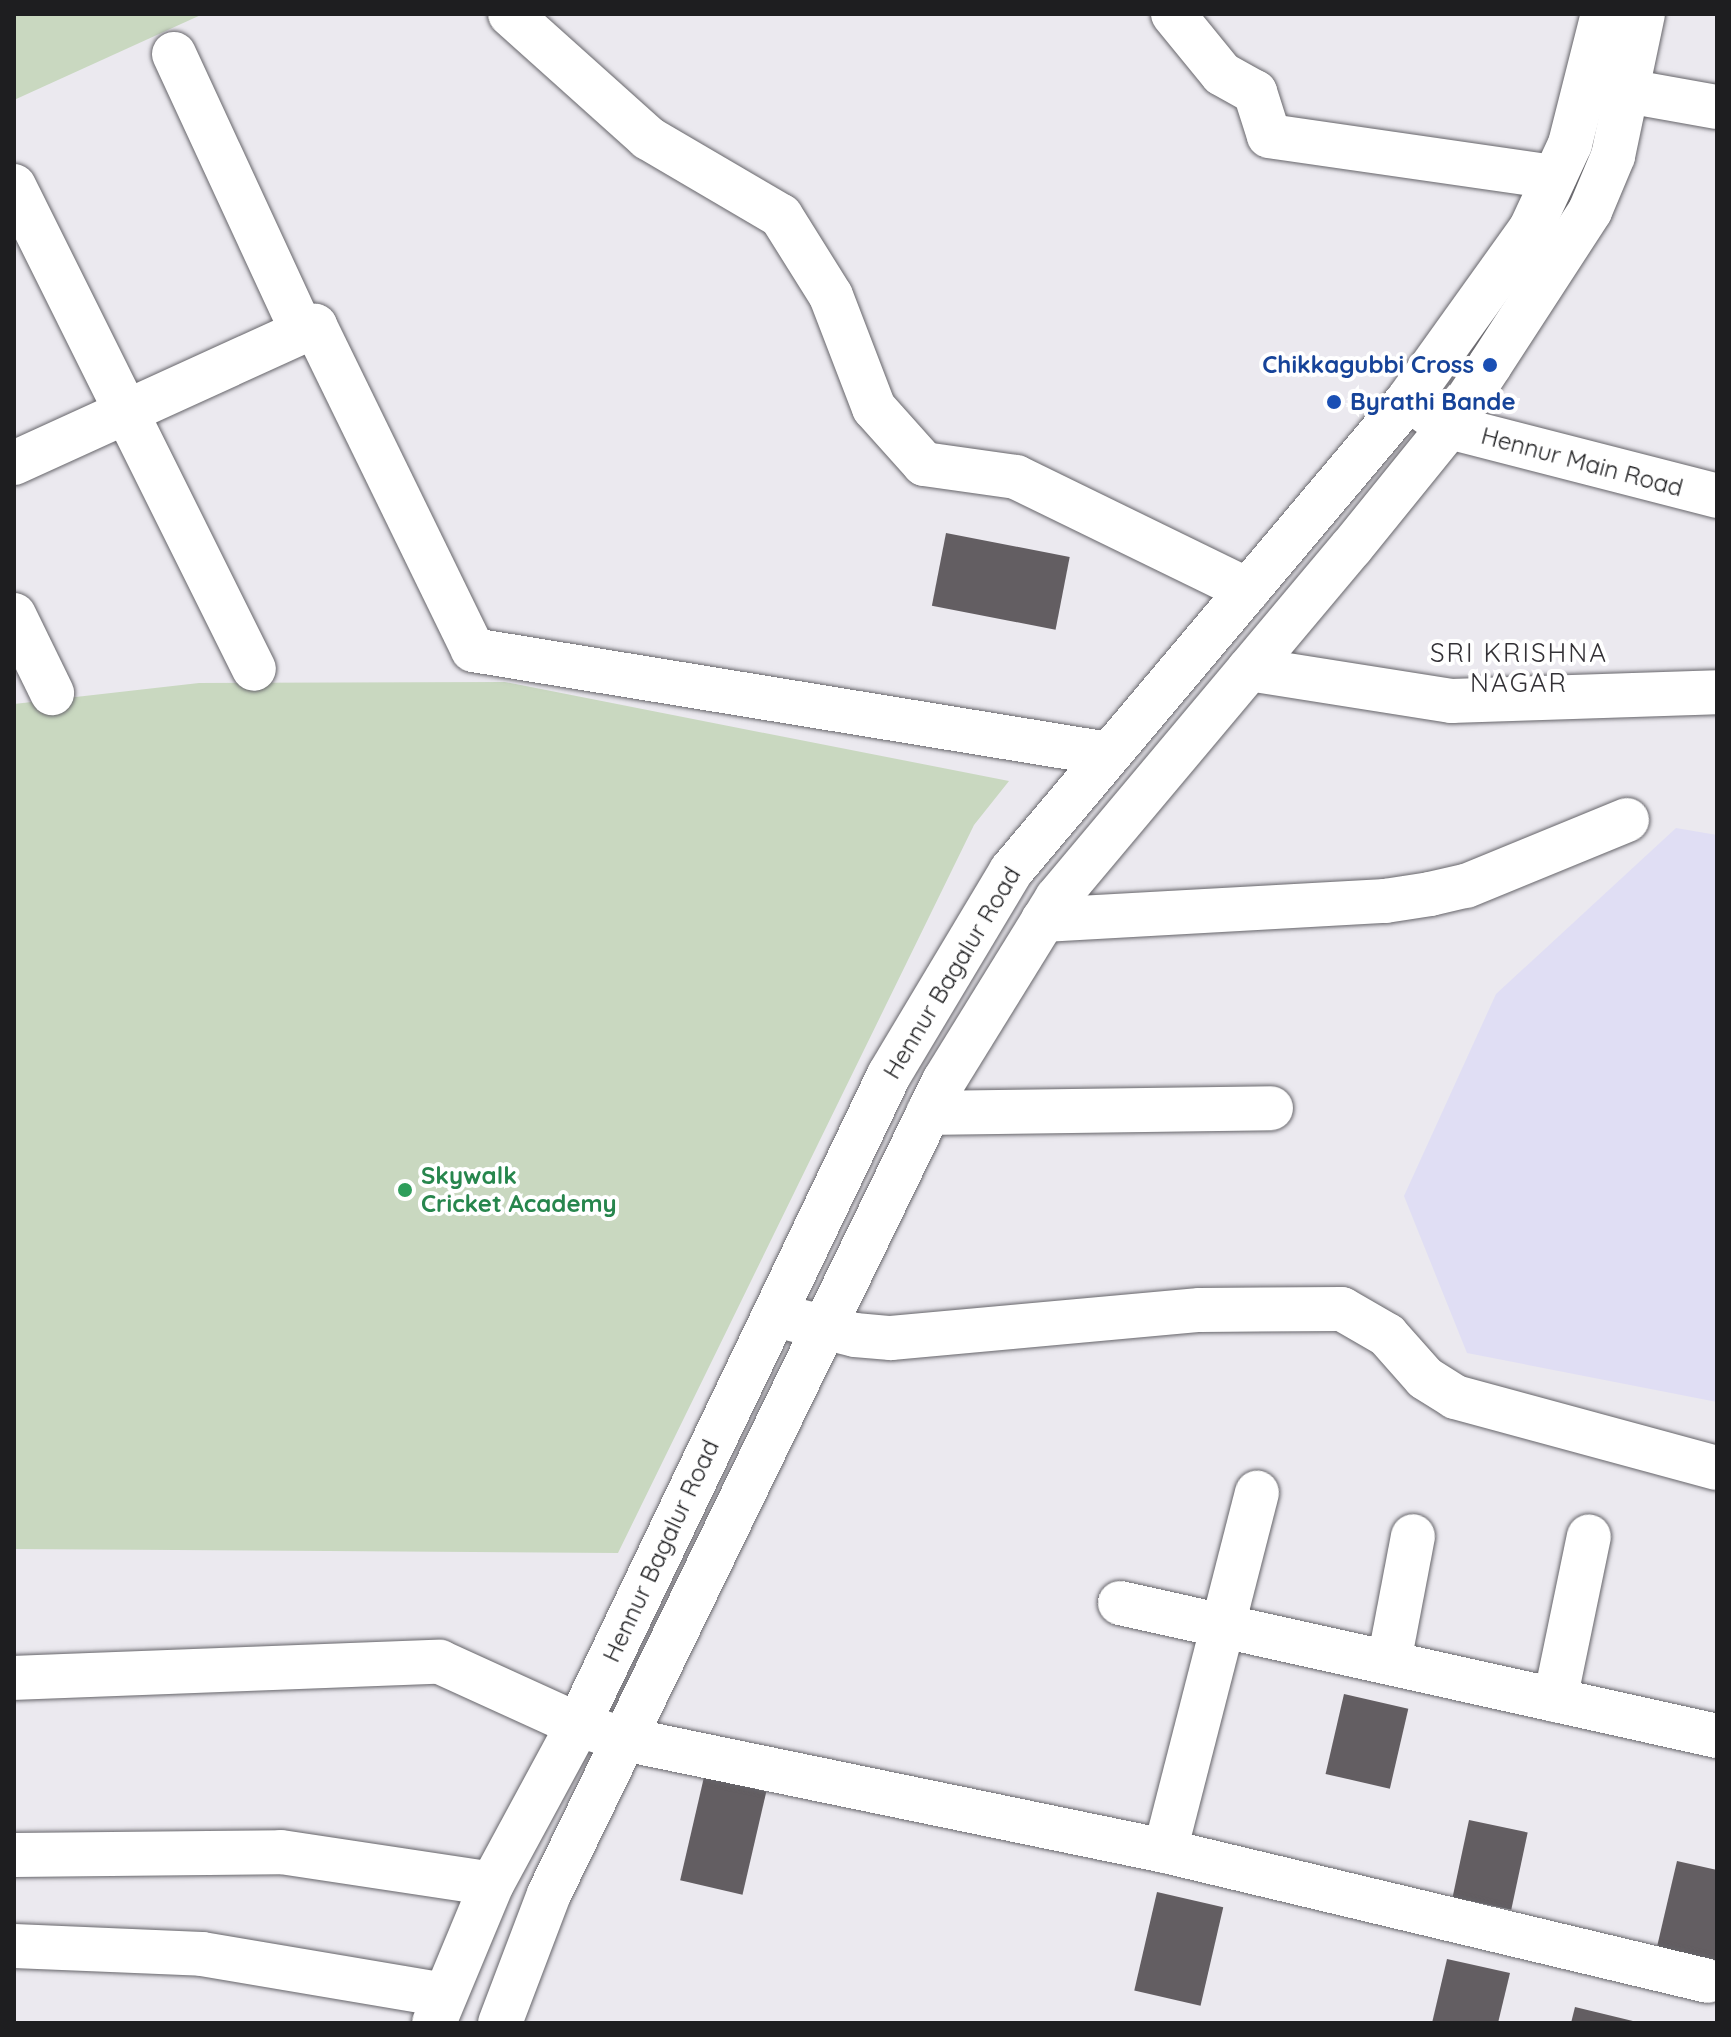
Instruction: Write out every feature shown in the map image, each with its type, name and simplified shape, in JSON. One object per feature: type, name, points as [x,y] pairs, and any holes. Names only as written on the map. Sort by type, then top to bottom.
[{"type":"street","points":[[510,14],[648,138],[781,216],[831,296],[874,408],[924,464],[1016,477],[1248,590]]},
{"type":"street","points":[[1173,14],[1222,74],[1255,92],[1269,136],[1562,160],[1613,156]]},
{"type":"street","name":"Hennur Bagalur Road","points":[[440,2009],[492,1884],[578,1725],[889,1075],[1011,871],[1408,400],[1531,228],[1562,160],[1603,14]]},
{"type":"street","name":"Hennur Bagalur Road","points":[[500,2023],[549,1894],[928,1113],[1043,920],[1449,427],[1590,211],[1613,156],[1643,14]]},
{"type":"street","points":[[174,54],[302,331]]},
{"type":"street","points":[[1627,91],[1717,107]]},
{"type":"street","points":[[14,186],[254,669]]},
{"type":"street","points":[[14,463],[315,326],[473,650],[1108,754]]},
{"type":"street","name":"Hennur Main Road","points":[[1408,400],[1449,427],[1717,496]]},
{"type":"street","points":[[14,615],[52,693]]},
{"type":"street","points":[[1249,669],[1451,701],[1717,692]]},
{"type":"street","points":[[1043,920],[1385,901],[1430,894],[1466,886],[1627,820]]},
{"type":"street","points":[[928,1113],[1271,1108]]},
{"type":"street","points":[[775,1315],[823,1329],[891,1338],[1200,1310],[1342,1309],[1387,1335],[1425,1378],[1455,1397],[1717,1468]]},
{"type":"street","points":[[1165,1851],[1257,1493]]},
{"type":"street","points":[[1389,1662],[1413,1536]]},
{"type":"street","points":[[1555,1700],[1589,1536]]},
{"type":"street","points":[[1120,1603],[1717,1736]]},
{"type":"street","points":[[14,1678],[440,1662],[578,1725],[624,1739],[1165,1851],[1708,1981]]},
{"type":"street","points":[[14,1855],[281,1852],[492,1884]]},
{"type":"street","points":[[14,1946],[202,1954],[440,2009]]},
{"type":"shaded area","points":[[1676,828],[1717,835],[1717,1402],[1467,1353],[1404,1196],[1496,994]]},
{"type":"green space","points":[[14,14],[203,14],[14,100]]},
{"type":"green space","name":"Skywalk Cricket Academy","points":[[505,682],[1009,781],[974,825],[618,1553],[14,1549],[14,704],[199,683]]},
{"type":"building","points":[[946,533],[1070,557],[1056,630],[932,606]]},
{"type":"building","points":[[1344,1694],[1408,1709],[1390,1789],[1326,1774]]},
{"type":"building","points":[[704,1777],[766,1791],[743,1895],[680,1880]]},
{"type":"building","points":[[1469,1820],[1528,1832],[1511,1910],[1453,1897]]},
{"type":"building","points":[[1677,1861],[1717,1870],[1717,1965],[1656,1951]]},
{"type":"building","points":[[1157,1892],[1223,1907],[1201,2006],[1134,1990]]},
{"type":"building","points":[[1447,1959],[1510,1973],[1498,2023],[1432,2023]]},
{"type":"building","points":[[1575,2007],[1637,2022],[1637,2023],[1571,2023]]},
{"type":"place","name":"Chikkagubbi Cross","points":[[1490,365]]},
{"type":"place","name":"Byrathi Bande","points":[[1334,402]]},
{"type":"place","name":"Skywalk Cricket Academy","points":[[405,1190]]},
{"type":"district","name":"SRI KRISHNA NAGAR","points":[[1519,668]]}]
